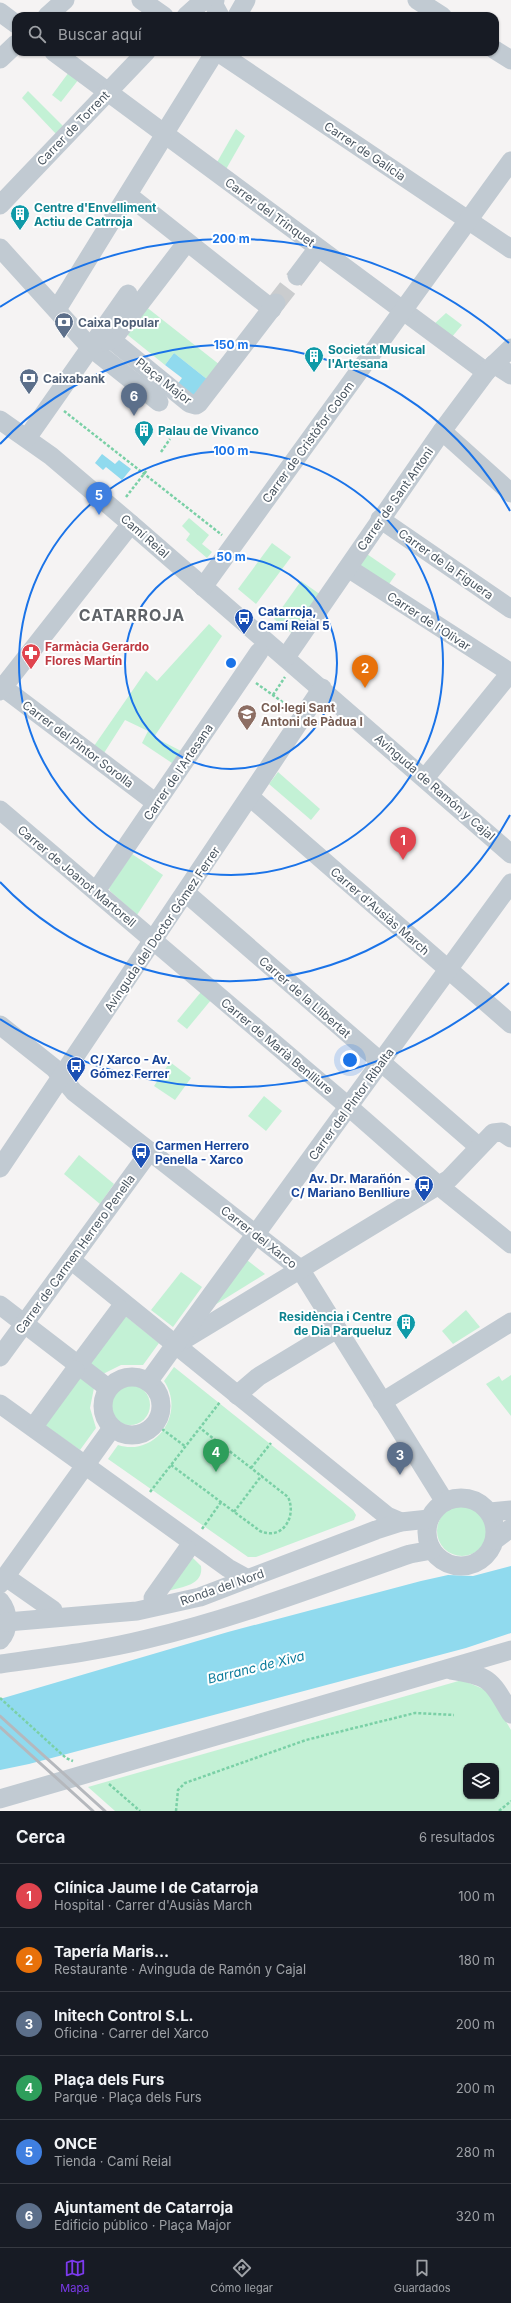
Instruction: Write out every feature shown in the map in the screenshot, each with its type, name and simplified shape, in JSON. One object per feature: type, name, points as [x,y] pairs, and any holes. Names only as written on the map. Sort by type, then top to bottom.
[{"type":"street","points":[[52,12],[65,0]]},
{"type":"street","points":[[141,0],[158,12]]},
{"type":"street","points":[[190,12],[204,0]]},
{"type":"street","points":[[215,0],[214,5],[218,12]]},
{"type":"street","points":[[239,12],[246,0]]},
{"type":"street","points":[[417,0],[436,12]]},
{"type":"street","points":[[0,12],[12,21]]},
{"type":"street","points":[[0,59],[12,48]]},
{"type":"street","points":[[499,52],[511,60]]},
{"type":"street","name":"Carrer del Trinquet","points":[[59,56],[167,138],[404,311],[490,368],[511,375]]},
{"type":"street","name":"Carrer de Torrent","points":[[0,205],[142,56]]},
{"type":"street","points":[[58,308],[136,192],[213,56]]},
{"type":"street","name":"Carrer de Galícia","points":[[224,56],[511,249]]},
{"type":"street","name":"Carrer de Cristòfor Colom","points":[[203,587],[511,161]]},
{"type":"street","name":"Plaça Major","points":[[99,343],[189,403],[196,405],[274,306],[187,242],[136,192]]},
{"type":"street","points":[[27,438],[99,343],[187,242]]},
{"type":"street","name":"Plaça Major","points":[[0,248],[58,308],[99,343],[159,402]]},
{"type":"street","points":[[297,276],[315,252]]},
{"type":"street","points":[[99,343],[128,294]]},
{"type":"street","name":"Carrer de Sant Antoni","points":[[286,657],[442,431],[490,368],[511,348]]},
{"type":"street","name":"Camí Reial","points":[[0,420],[27,438],[131,524],[286,657]]},
{"type":"street","points":[[442,431],[511,493]]},
{"type":"street","name":"Carrer de la Figuera","points":[[380,519],[511,609]]},
{"type":"street","points":[[1,688],[131,524]]},
{"type":"street","name":"Carrer de l'Olivar","points":[[348,568],[511,673]]},
{"type":"street","name":"Carrer de l'Artesana","points":[[96,891],[259,652]]},
{"type":"street","name":"Avinguda de Ramón y Cajal","points":[[286,657],[511,854]]},
{"type":"street","points":[[425,778],[511,673]]},
{"type":"street","name":"Carrer del Pintor Sorolla","points":[[1,688],[156,803]]},
{"type":"street","name":"Avinguda del Doctor Gómez Ferrer","points":[[3,1157],[62,1078],[322,688]]},
{"type":"street","name":"Carrer d'Ausiàs March","points":[[250,797],[511,1024]]},
{"type":"street","name":"Carrer de Joanot Martorell","points":[[0,810],[153,941]]},
{"type":"street","name":"Carrer del Pintor Ribalta","points":[[148,1382],[255,1233],[449,971],[511,883]]},
{"type":"street","name":"Carrer de la Llibertat","points":[[186,894],[479,1147]]},
{"type":"street","name":"Carrer de Marià Benlliure","points":[[153,941],[349,1107],[439,1186],[511,1244]]},
{"type":"street","name":"Carrer del Xarco","points":[[0,1025],[54,1068],[74,1092],[255,1233],[300,1270],[382,1402],[451,1498]]},
{"type":"street","points":[[175,1345],[439,1186],[457,1173],[488,1137],[504,1135]]},
{"type":"street","name":"Carrer de Carmen Herrero Penella","points":[[0,1357],[150,1152]]},
{"type":"street","points":[[71,1260],[175,1345],[229,1398],[387,1516],[401,1522]]},
{"type":"street","points":[[0,1305],[108,1388]]},
{"type":"street","points":[[37,1422],[120,1309]]},
{"type":"street","points":[[382,1402],[511,1322]]},
{"type":"street","points":[[229,1398],[258,1377],[337,1329]]},
{"type":"street","points":[[127,1378],[140,1378],[148,1382],[160,1397],[159,1416],[154,1424],[148,1431],[129,1435],[112,1428],[103,1413],[102,1404],[108,1388],[115,1382],[127,1378]]},
{"type":"street","points":[[0,1404],[85,1465],[196,1550],[215,1567],[213,1582],[200,1597]]},
{"type":"street","points":[[53,1610],[4,1577],[112,1428]]},
{"type":"street","points":[[0,1664],[146,1640],[229,1616],[397,1558],[429,1534],[436,1509],[451,1498],[464,1497],[487,1506],[511,1510]]},
{"type":"street","points":[[374,1506],[378,1523],[376,1530]]},
{"type":"street","points":[[429,1534],[439,1558],[449,1564],[461,1566],[472,1564],[482,1559],[490,1551],[495,1540],[494,1521],[487,1506]]},
{"type":"street","name":"Ronda del Nord","points":[[8,1622],[137,1611],[200,1597],[376,1530],[401,1522],[429,1534]]},
{"type":"street","points":[[495,1540],[511,1528]]},
{"type":"street","points":[[196,1550],[248,1579]]},
{"type":"street","points":[[153,1598],[196,1550]]},
{"type":"street","points":[[0,1601],[5,1610],[8,1622],[6,1630],[0,1640]]},
{"type":"street","points":[[0,1799],[508,1651]]},
{"type":"street","points":[[492,1682],[496,1668],[508,1651]]},
{"type":"street","points":[[450,1669],[474,1673],[492,1682],[511,1714]]},
{"type":"path","points":[[58,407],[223,536]]},
{"type":"path","points":[[161,452],[170,439]]},
{"type":"path","points":[[126,497],[147,470]]},
{"type":"path","points":[[273,694],[285,677]]},
{"type":"path","points":[[250,679],[295,711]]},
{"type":"path","points":[[150,1492],[200,1428],[229,1398]]},
{"type":"path","points":[[171,1465],[266,1534],[276,1533],[286,1524],[292,1511],[288,1496],[200,1428]]},
{"type":"path","points":[[162,1429],[186,1447]]},
{"type":"path","points":[[251,1468],[272,1442]]},
{"type":"path","points":[[234,1512],[262,1475]]},
{"type":"path","points":[[451,1498],[470,1494],[487,1506]]},
{"type":"path","points":[[202,1529],[221,1502]]},
{"type":"path","points":[[0,1698],[66,1758],[77,1763]]},
{"type":"path","points":[[176,1811],[178,1790],[185,1783],[306,1740],[415,1713],[454,1715]]},
{"type":"path","points":[[126,1799],[140,1811]]},
{"type":"path","points":[[499,1811],[511,1801]]},
{"type":"green space","points":[[69,72],[79,79],[61,102],[52,95]]},
{"type":"green space","points":[[28,91],[64,127],[57,135],[22,98]]},
{"type":"green space","points":[[236,129],[245,136],[225,171],[216,164]]},
{"type":"green space","points":[[145,306],[220,365],[208,380],[174,353],[165,365],[124,332]]},
{"type":"green space","points":[[446,313],[462,325],[451,338],[433,325]]},
{"type":"green space","points":[[189,518],[209,535],[202,544],[212,552],[207,558],[186,540],[190,534],[182,526]]},
{"type":"green space","points":[[272,543],[291,557],[256,604],[238,589]]},
{"type":"green space","points":[[364,552],[396,574],[387,587],[355,566]]},
{"type":"green space","points":[[301,581],[321,595],[294,635],[274,619]]},
{"type":"green space","points":[[209,624],[222,636],[154,737],[181,751],[172,763],[142,743],[148,731],[125,720],[104,753],[94,746],[146,671],[157,681]]},
{"type":"green space","points":[[278,772],[320,809],[311,820],[269,784]]},
{"type":"green space","points":[[132,854],[163,875],[137,915],[110,891],[109,888]]},
{"type":"green space","points":[[201,992],[211,1000],[187,1029],[177,1021]]},
{"type":"green space","points":[[170,1062],[191,1078],[175,1100],[154,1086]]},
{"type":"green space","points":[[264,1096],[282,1111],[266,1131],[248,1116]]},
{"type":"green space","points":[[79,1155],[114,1184],[100,1204],[64,1174]]},
{"type":"green space","points":[[243,1257],[265,1274],[205,1311]]},
{"type":"green space","points":[[181,1272],[202,1287],[173,1327],[151,1310]]},
{"type":"green space","points":[[466,1310],[480,1327],[453,1344],[442,1331]]},
{"type":"green space","points":[[124,1315],[159,1343],[143,1365],[121,1365],[103,1374],[88,1362]]},
{"type":"green space","points":[[174,1367],[353,1510],[356,1515],[354,1520],[256,1557],[248,1557],[108,1459],[118,1445],[132,1447],[144,1445],[164,1430],[169,1418],[171,1406],[170,1393],[164,1381]]},
{"type":"green space","points":[[511,1375],[511,1416],[486,1384],[499,1376],[502,1381]]},
{"type":"green space","points":[[79,1377],[94,1388],[90,1408],[96,1428],[80,1450],[43,1424]]},
{"type":"green space","points":[[134,1385],[141,1388],[147,1394],[150,1405],[149,1413],[141,1422],[134,1425],[126,1425],[119,1422],[111,1413],[110,1401],[113,1394],[122,1386]]},
{"type":"green space","points":[[457,1506],[467,1506],[480,1513],[487,1526],[487,1536],[480,1549],[467,1556],[457,1556],[448,1552],[441,1545],[437,1536],[437,1526],[441,1517],[448,1510]]},
{"type":"green space","points":[[192,1557],[201,1566],[199,1577],[191,1584],[168,1591]]},
{"type":"green space","points":[[462,1680],[488,1691],[511,1730],[511,1811],[115,1811],[88,1787]]},
{"type":"water","points":[[174,353],[208,380],[194,398],[177,385],[182,378],[165,365]]},
{"type":"water","points":[[102,454],[115,464],[119,460],[131,469],[122,480],[106,467],[103,470],[95,463]]},
{"type":"water","name":"Barranc de Xiva","points":[[511,1566],[511,1633],[466,1648],[29,1764],[0,1770],[0,1699],[228,1632],[421,1581],[448,1575],[473,1576]]},
{"type":"tunnel","points":[[276,303],[297,276]]},
{"type":"railway","points":[[0,1716],[105,1811]]},
{"type":"railway","points":[[0,1727],[93,1811]]},
{"type":"place","name":"Centre d'Envelliment Actiu de Catrroja","points":[[20,231]]},
{"type":"place","name":"Caixa Popular","points":[[64,339]]},
{"type":"place","name":"Societat Musical l'Artesana","points":[[314,373]]},
{"type":"place","name":"Caixabank","points":[[29,395]]},
{"type":"place","name":"Ajuntament de Catarroja","points":[[134,416]]},
{"type":"place","name":"Palau de Vivanco","points":[[144,447]]},
{"type":"place","name":"ONCE","points":[[99,515]]},
{"type":"place","name":"Catarroja, Camí Reial 5","points":[[244,635]]},
{"type":"place","name":"Farmàcia Gerardo Flores Martín","points":[[31,670]]},
{"type":"place","name":"Tapería Maris...","points":[[365,688]]},
{"type":"place","name":"Col·legi Sant Antoni de Pàdua I","points":[[247,731]]},
{"type":"place","name":"Clínica Jaume I de Catarroja","points":[[403,860]]},
{"type":"place","name":"C/ Xarco - Av. Gómez Ferrer","points":[[76,1083]]},
{"type":"place","name":"Carmen Herrero Penella - Xarco","points":[[141,1169]]},
{"type":"place","name":"Av. Dr. Marañón - C/ Mariano Benlliure","points":[[424,1202]]},
{"type":"place","name":"Residència i Centre de Dia Parqueluz","points":[[406,1340]]},
{"type":"place","name":"Plaça dels Furs","points":[[216,1472]]},
{"type":"place","name":"Initech Control S.L.","points":[[400,1475]]},
{"type":"district","name":"CATARROJA","points":[[132,615]]}]
